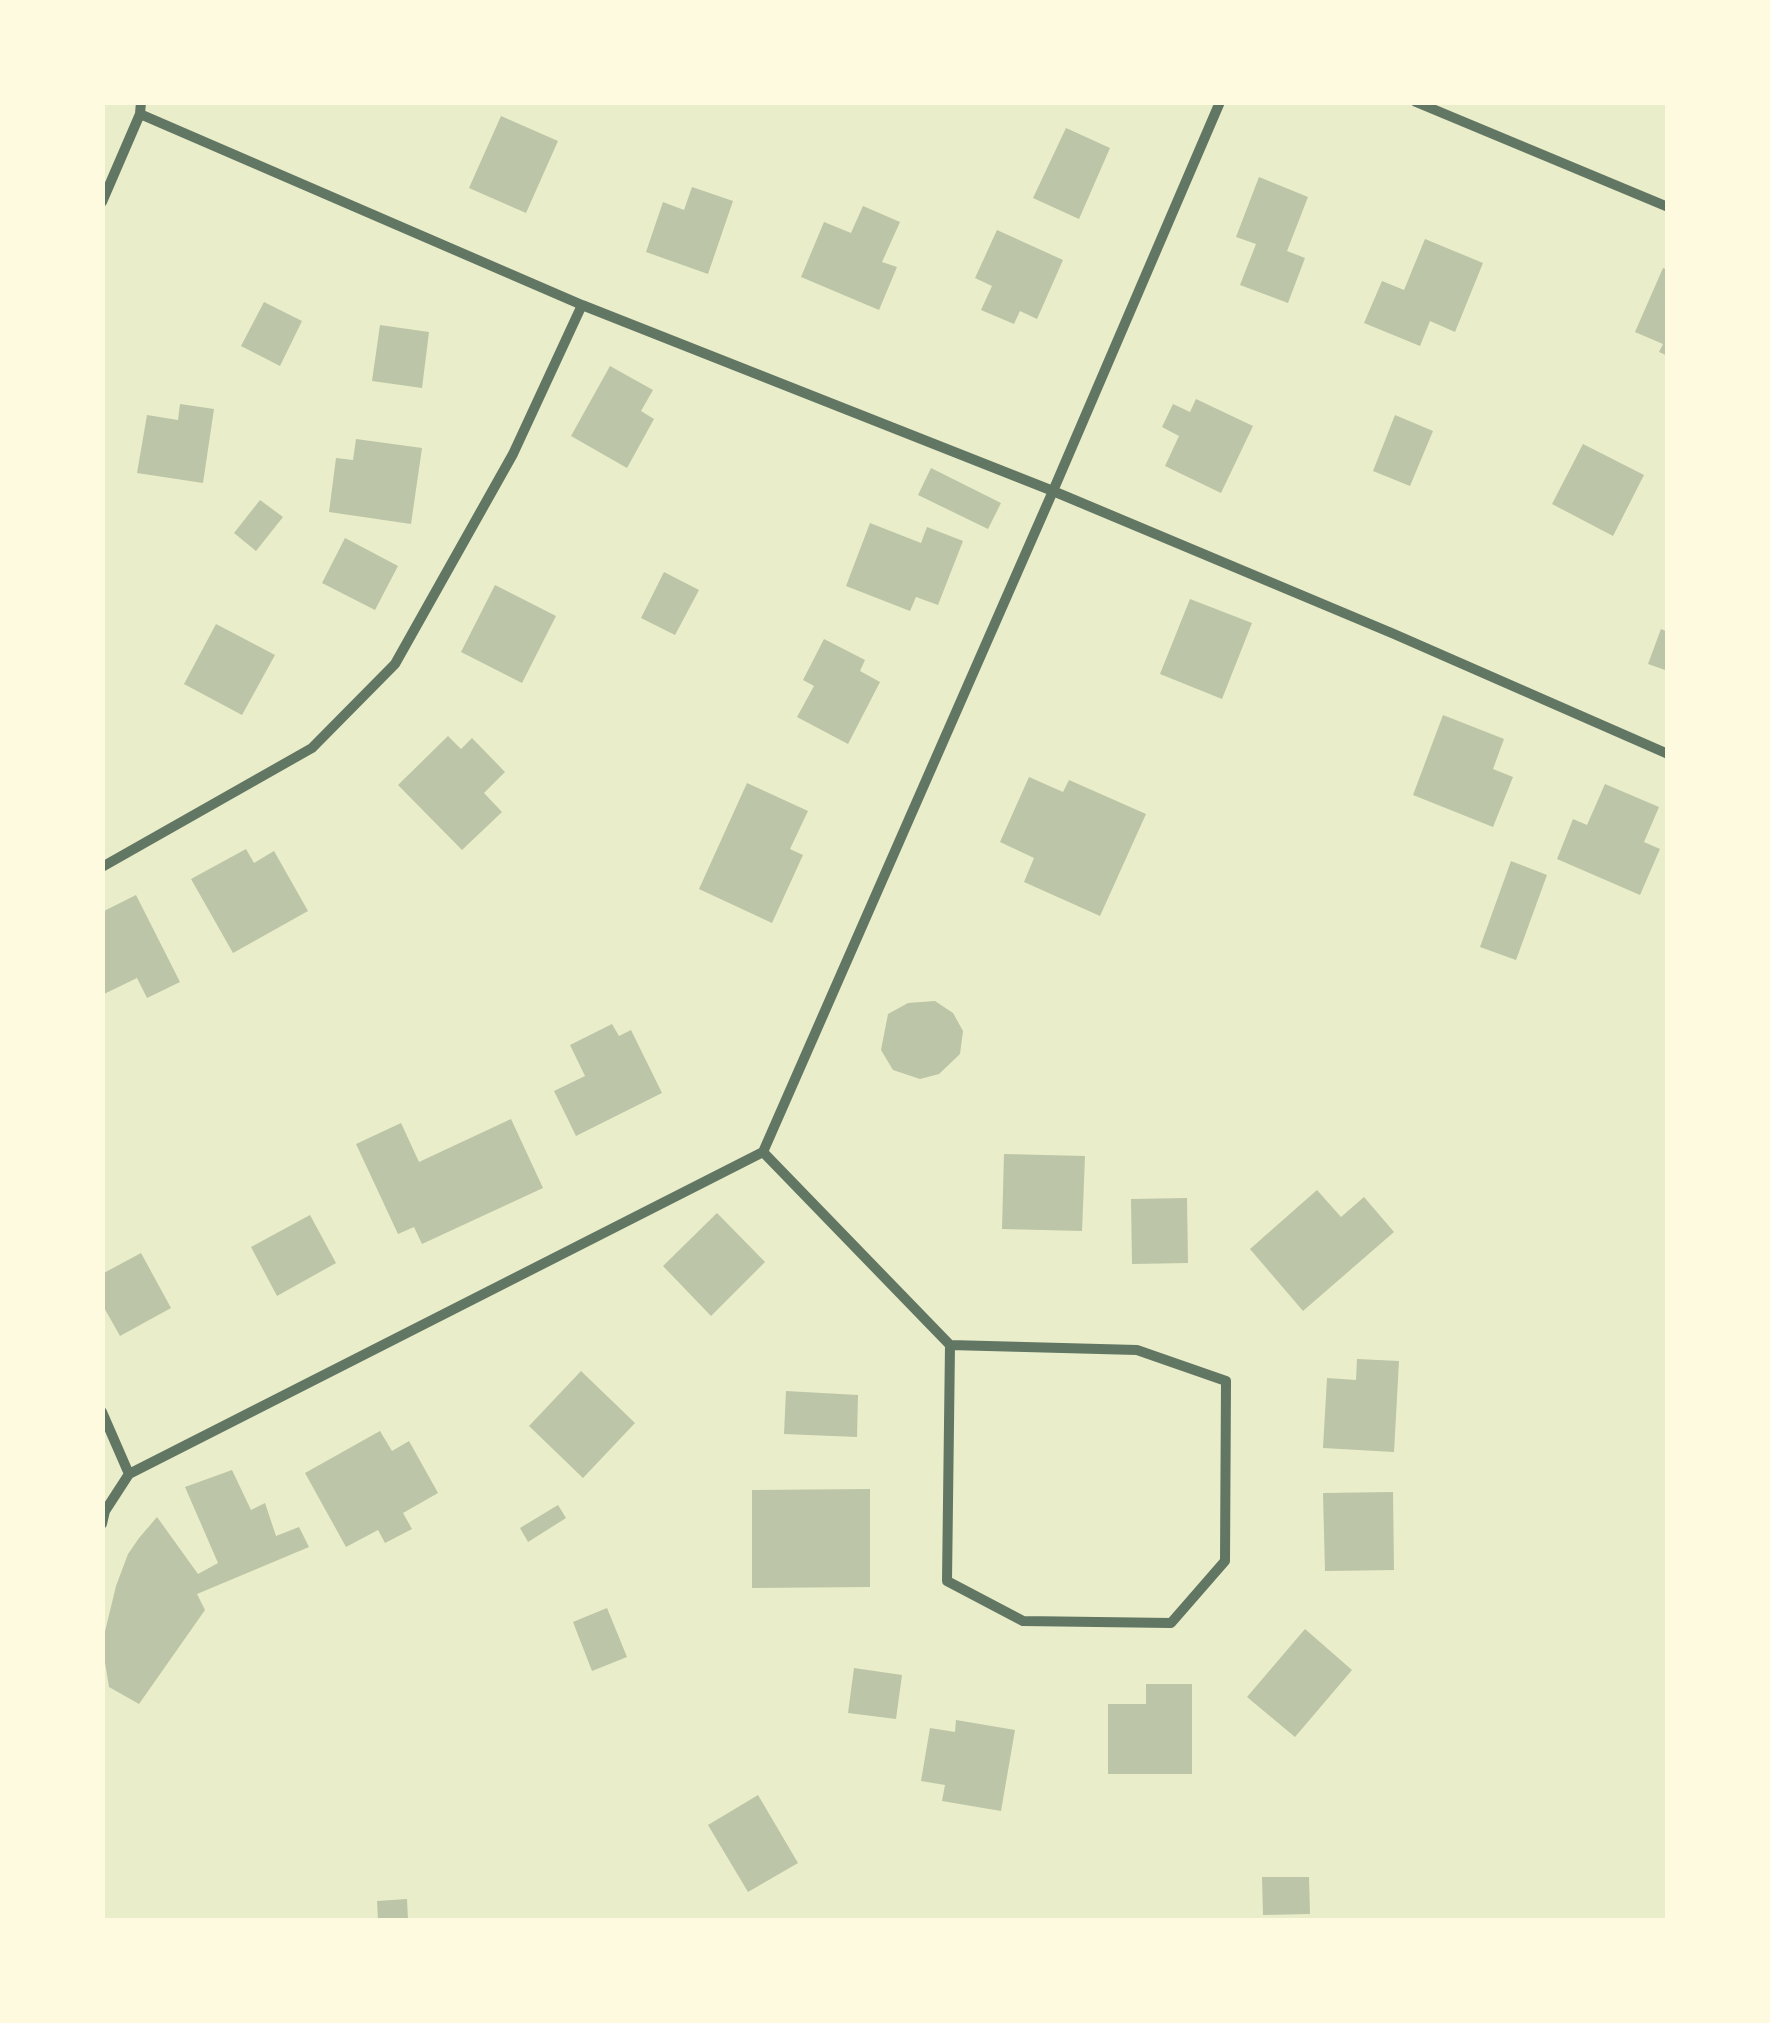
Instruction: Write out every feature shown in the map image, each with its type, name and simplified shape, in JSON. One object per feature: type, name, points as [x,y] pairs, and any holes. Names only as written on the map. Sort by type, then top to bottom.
[{"type":"street","points":[[102,1524],[105,1511],[129,1474],[763,1152],[1220,102]]},
{"type":"street","points":[[1416,102],[1668,208]]},
{"type":"street","points":[[102,202],[140,108],[582,305],[1053,491],[1668,754]]},
{"type":"street","points":[[102,866],[312,748],[396,664],[513,454],[582,305]]},
{"type":"street","points":[[763,1152],[950,1344],[1138,1350],[1226,1381],[1225,1561],[1172,1624],[1024,1621],[946,1581],[950,1344]]},
{"type":"street","points":[[102,1412],[129,1474]]},
{"type":"building","points":[[501,116],[558,141],[526,213],[469,188]]},
{"type":"building","points":[[1066,128],[1110,148],[1079,219],[1033,198]]},
{"type":"building","points":[[1259,177],[1308,197],[1287,251],[1305,258],[1288,303],[1240,285],[1256,244],[1236,237]]},
{"type":"building","points":[[692,187],[733,201],[708,274],[646,252],[663,202],[684,210]]},
{"type":"building","points":[[863,206],[900,222],[882,262],[897,267],[879,310],[801,277],[824,222],[851,233]]},
{"type":"building","points":[[997,230],[1063,260],[1037,319],[1020,311],[1014,324],[981,310],[992,286],[975,278]]},
{"type":"building","points":[[1425,239],[1483,263],[1455,332],[1430,321],[1420,346],[1364,323],[1382,281],[1404,290]]},
{"type":"building","points":[[1663,268],[1668,270],[1668,356],[1659,352],[1663,344],[1635,332]]},
{"type":"building","points":[[264,302],[302,321],[280,366],[241,346]]},
{"type":"building","points":[[380,325],[429,332],[422,388],[372,381]]},
{"type":"building","points":[[610,366],[653,390],[641,411],[654,419],[627,468],[571,436]]},
{"type":"building","points":[[1196,399],[1253,426],[1221,493],[1165,466],[1179,436],[1162,427],[1173,404],[1190,412]]},
{"type":"building","points":[[180,404],[214,409],[203,483],[137,473],[147,415],[178,420]]},
{"type":"building","points":[[1395,415],[1433,431],[1410,486],[1373,471]]},
{"type":"building","points":[[356,439],[422,448],[411,524],[329,512],[336,458],[353,460]]},
{"type":"building","points":[[1583,444],[1644,475],[1613,536],[1552,504]]},
{"type":"building","points":[[931,468],[1001,503],[988,529],[918,495]]},
{"type":"building","points":[[260,500],[283,517],[256,551],[234,533]]},
{"type":"building","points":[[870,523],[921,543],[927,527],[963,541],[938,605],[916,597],[910,611],[846,586]]},
{"type":"building","points":[[345,538],[398,566],[375,610],[322,583]]},
{"type":"building","points":[[664,572],[699,590],[675,635],[641,618]]},
{"type":"building","points":[[495,585],[556,616],[522,683],[461,652]]},
{"type":"building","points":[[1190,599],[1252,623],[1222,699],[1160,674]]},
{"type":"building","points":[[216,624],[275,655],[242,715],[184,684]]},
{"type":"building","points":[[1661,629],[1668,632],[1668,671],[1648,664]]},
{"type":"building","points":[[824,639],[865,660],[860,671],[880,682],[848,744],[797,717],[814,686],[803,680]]},
{"type":"building","points":[[1443,715],[1504,739],[1493,769],[1513,777],[1493,827],[1413,795]]},
{"type":"building","points":[[448,736],[461,749],[472,738],[505,772],[484,793],[502,812],[462,850],[398,785]]},
{"type":"building","points":[[1029,777],[1063,792],[1069,780],[1146,814],[1100,916],[1024,882],[1034,858],[1000,842]]},
{"type":"building","points":[[747,783],[808,811],[790,849],[803,855],[772,923],[699,889]]},
{"type":"building","points":[[1605,784],[1659,807],[1644,842],[1660,849],[1640,895],[1557,859],[1573,819],[1587,825]]},
{"type":"building","points":[[246,849],[254,863],[274,851],[308,911],[233,953],[191,879]]},
{"type":"building","points":[[1511,861],[1547,875],[1516,960],[1480,947]]},
{"type":"building","points":[[136,895],[180,982],[147,998],[137,978],[102,995],[102,912]]},
{"type":"building","points":[[935,1001],[953,1013],[963,1031],[960,1054],[939,1074],[920,1079],[893,1070],[881,1050],[888,1014],[908,1003]]},
{"type":"building","points":[[612,1024],[619,1036],[631,1030],[662,1093],[576,1136],[554,1091],[585,1076],[570,1045]]},
{"type":"building","points":[[511,1119],[543,1188],[422,1244],[414,1227],[398,1234],[356,1144],[401,1123],[419,1162]]},
{"type":"building","points":[[1004,1154],[1085,1156],[1082,1231],[1002,1229]]},
{"type":"building","points":[[1317,1190],[1341,1217],[1364,1197],[1394,1232],[1303,1311],[1250,1249]]},
{"type":"building","points":[[1187,1198],[1188,1263],[1132,1264],[1131,1199]]},
{"type":"building","points":[[717,1213],[765,1262],[711,1316],[663,1266]]},
{"type":"building","points":[[310,1215],[336,1263],[277,1296],[251,1247]]},
{"type":"building","points":[[141,1253],[171,1308],[120,1336],[102,1304],[102,1274]]},
{"type":"building","points":[[1357,1359],[1399,1361],[1394,1452],[1323,1448],[1327,1378],[1356,1380]]},
{"type":"building","points":[[581,1371],[635,1423],[583,1478],[529,1426]]},
{"type":"building","points":[[786,1391],[858,1395],[857,1437],[784,1434]]},
{"type":"building","points":[[380,1431],[392,1451],[409,1441],[438,1493],[403,1513],[412,1529],[385,1543],[378,1530],[346,1547],[305,1473]]},
{"type":"building","points":[[232,1470],[251,1510],[265,1503],[276,1536],[299,1527],[309,1547],[197,1594],[205,1610],[139,1704],[109,1687],[102,1644],[128,1554],[157,1517],[198,1574],[218,1563],[185,1487]]},
{"type":"building","points":[[870,1489],[870,1587],[752,1588],[752,1490]]},
{"type":"building","points":[[1393,1492],[1394,1570],[1325,1571],[1323,1493]]},
{"type":"building","points":[[558,1505],[566,1518],[528,1542],[520,1528]]},
{"type":"building","points":[[607,1608],[627,1657],[592,1671],[573,1622]]},
{"type":"building","points":[[1305,1629],[1352,1670],[1295,1737],[1247,1697]]},
{"type":"building","points":[[854,1668],[902,1675],[896,1719],[848,1713]]},
{"type":"building","points":[[1146,1684],[1192,1684],[1192,1774],[1108,1774],[1108,1704],[1146,1704]]},
{"type":"building","points":[[956,1720],[1015,1730],[1001,1811],[942,1801],[945,1785],[921,1781],[930,1728],[955,1732]]},
{"type":"building","points":[[758,1795],[798,1863],[748,1892],[708,1825]]},
{"type":"building","points":[[1262,1877],[1309,1877],[1310,1914],[1263,1915]]},
{"type":"building","points":[[407,1899],[408,1920],[378,1920],[377,1901]]}]
